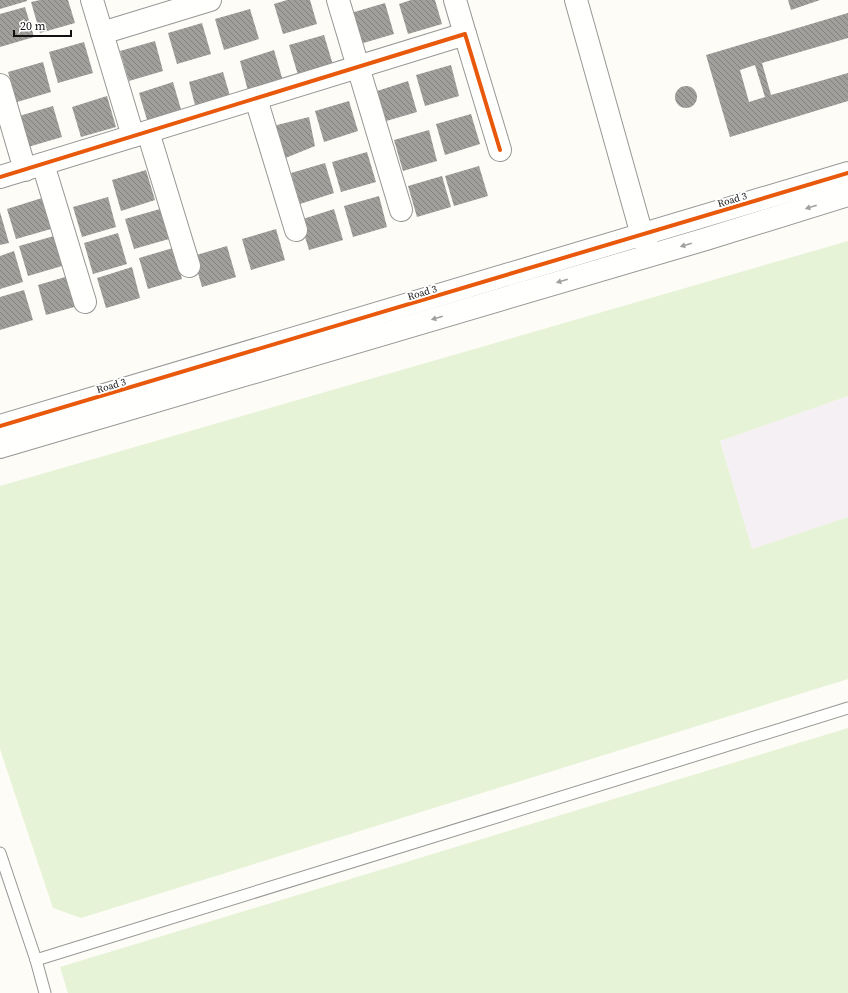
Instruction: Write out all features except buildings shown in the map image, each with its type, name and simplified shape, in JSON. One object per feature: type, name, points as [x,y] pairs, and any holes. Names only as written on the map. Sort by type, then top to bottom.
[{"type":"street","points":[[92,0],[102,33],[141,134],[189,266]]},
{"type":"street","points":[[102,33],[210,0]]},
{"type":"street","points":[[338,0],[401,210]]},
{"type":"street","points":[[455,0],[500,150]]},
{"type":"street","points":[[576,0],[642,235],[652,255]]},
{"type":"street","points":[[0,177],[465,34]]},
{"type":"street","points":[[0,86],[34,167],[85,302]]},
{"type":"street","points":[[256,99],[296,230]]},
{"type":"street","name":"Road 3","points":[[0,426],[848,173]]},
{"type":"street","points":[[0,447],[652,255],[848,195]]},
{"type":"lane","points":[[36,960],[848,708]]},
{"type":"lane","points":[[0,853],[36,960],[45,993]]},
{"type":"shaded area","points":[[848,396],[848,517],[752,550],[720,441]]},
{"type":"green space","points":[[848,241],[848,396],[720,441],[752,549],[848,517],[848,679],[81,918],[53,908],[0,749],[0,486]]},
{"type":"green space","points":[[848,728],[848,993],[68,993],[60,967]]},
{"type":"cycle path","points":[[0,177],[465,34],[500,150]]},
{"type":"cycle path","points":[[0,426],[848,173]]}]
